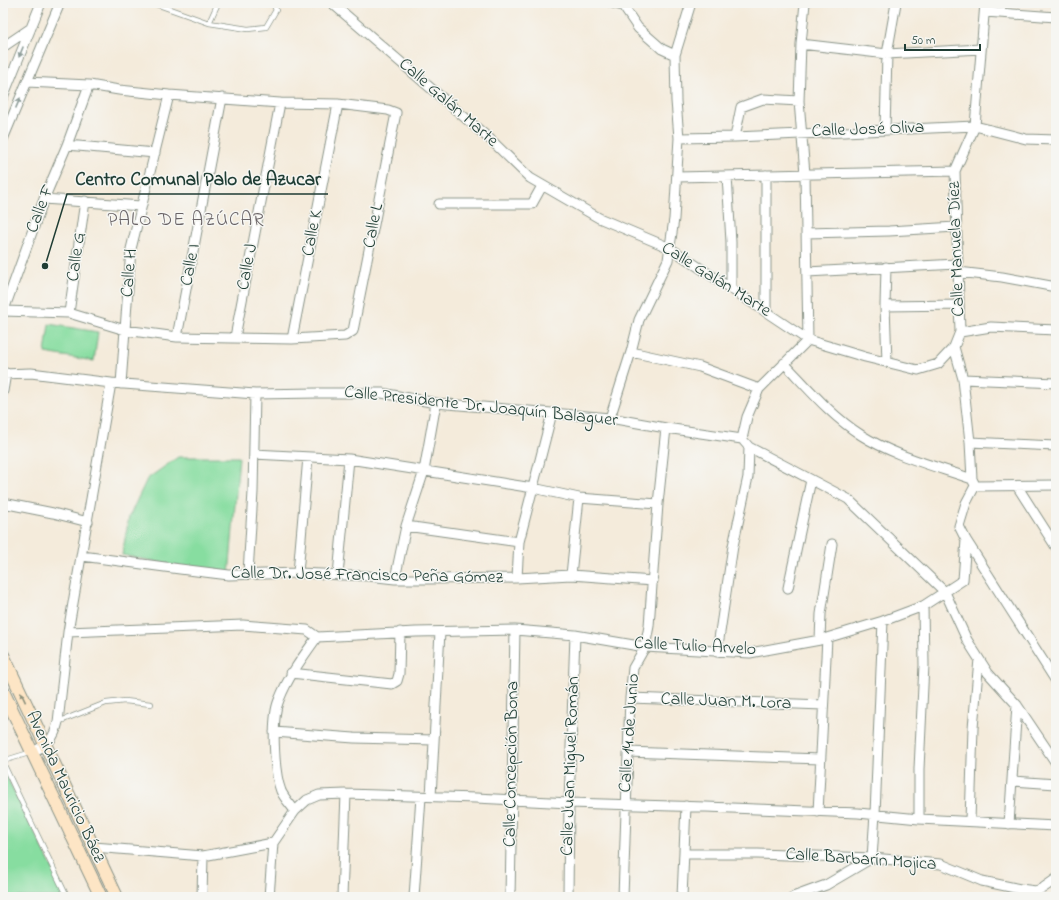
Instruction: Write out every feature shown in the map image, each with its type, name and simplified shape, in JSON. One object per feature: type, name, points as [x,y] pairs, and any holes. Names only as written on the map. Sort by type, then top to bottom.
[{"type":"main road","name":"Avenida Mauricio Báez","points":[[3,655],[117,897]]},
{"type":"main road","name":"Avenida Mauricio Báez","points":[[3,691],[101,897]]},
{"type":"street","points":[[3,97],[41,3]]},
{"type":"street","points":[[3,139],[60,3]]},
{"type":"street","name":"Calle Galán Marte","points":[[332,3],[492,141],[530,178],[598,218],[670,248],[808,340],[918,370],[938,364],[954,347],[960,332]]},
{"type":"street","points":[[612,3],[623,5],[638,28],[662,49],[675,55]]},
{"type":"street","points":[[610,418],[631,352],[639,320],[668,260],[674,219],[679,138],[676,101],[675,55],[691,3]]},
{"type":"street","points":[[805,3],[801,44],[799,101],[805,174],[808,340],[758,389],[747,417],[742,439],[749,447],[848,499],[945,592],[967,640],[979,659],[988,672],[1017,705],[1056,763]]},
{"type":"street","points":[[885,130],[887,54],[896,3]]},
{"type":"street","points":[[985,8],[1056,17]]},
{"type":"street","name":"Calle Manuela Díez","points":[[960,332],[955,171],[975,126],[985,8]]},
{"type":"street","points":[[3,47],[31,28]]},
{"type":"street","points":[[801,44],[887,54],[981,49]]},
{"type":"street","points":[[27,82],[89,86],[169,95],[222,98],[280,104],[338,104]]},
{"type":"street","name":"Calle F","points":[[3,310],[44,199],[67,145],[89,86]]},
{"type":"street","name":"Calle H","points":[[121,384],[131,249],[169,95]]},
{"type":"street","name":"Calle I","points":[[177,337],[222,98]]},
{"type":"street","points":[[735,136],[741,107],[763,99],[799,101]]},
{"type":"street","name":"Calle J","points":[[235,337],[280,104]]},
{"type":"street","name":"Calle L","points":[[292,339],[345,336],[353,330],[396,113],[388,110],[338,104]]},
{"type":"street","name":"Calle K","points":[[292,339],[338,104]]},
{"type":"street","name":"Calle José Oliva","points":[[679,138],[975,126],[1026,139],[1056,140]]},
{"type":"street","points":[[67,145],[155,153]]},
{"type":"street","points":[[677,177],[955,171]]},
{"type":"street","points":[[766,175],[766,312]]},
{"type":"street","points":[[727,176],[731,242],[731,288]]},
{"type":"street","points":[[439,204],[532,204],[542,186]]},
{"type":"street","points":[[44,199],[141,206]]},
{"type":"street","name":"Calle G","points":[[69,313],[85,201]]},
{"type":"street","points":[[806,233],[889,231],[956,227]]},
{"type":"street","points":[[807,272],[886,268],[957,268],[1056,287]]},
{"type":"street","points":[[886,268],[885,306],[887,362]]},
{"type":"street","points":[[885,306],[959,304]]},
{"type":"street","points":[[3,310],[69,313],[125,330],[177,337],[292,339]]},
{"type":"street","points":[[960,332],[991,327],[1056,330]]},
{"type":"street","points":[[954,347],[962,379],[974,482]]},
{"type":"street","points":[[631,352],[700,367],[758,389]]},
{"type":"street","points":[[784,364],[828,409],[861,435],[897,453],[974,482],[1017,486],[1056,485]]},
{"type":"street","name":"Calle Presidente Dr. Joaquín Balaguer","points":[[4,374],[31,373],[121,384],[256,394],[318,392],[382,394],[436,403],[610,418],[742,439]]},
{"type":"street","points":[[3,392],[4,374]]},
{"type":"street","points":[[962,379],[1056,383]]},
{"type":"street","points":[[32,752],[46,746],[55,732],[58,722],[68,632],[111,383]]},
{"type":"street","points":[[248,574],[256,394]]},
{"type":"street","points":[[395,579],[406,526],[424,471],[436,403]]},
{"type":"street","points":[[517,578],[519,542],[552,413]]},
{"type":"street","name":"Calle 14 de Junio","points":[[623,897],[625,804],[630,698],[633,668],[645,647],[649,626],[658,504],[666,428]]},
{"type":"street","points":[[970,442],[1056,446]]},
{"type":"street","points":[[717,652],[733,546],[748,477],[749,447]]},
{"type":"street","points":[[254,454],[349,459],[533,488],[579,498],[658,504]]},
{"type":"street","points":[[298,573],[308,457]]},
{"type":"street","points":[[338,575],[349,459]]},
{"type":"street","points":[[788,588],[812,480]]},
{"type":"street","name":"Calle Tulio Arvelo","points":[[317,637],[400,632],[515,630],[575,635],[645,647],[750,653],[823,639],[883,621],[923,606],[963,580],[966,540],[959,526],[974,482]]},
{"type":"street","points":[[1017,486],[1056,547]]},
{"type":"street","points":[[571,575],[579,498]]},
{"type":"street","points":[[3,504],[53,513],[88,522]]},
{"type":"street","points":[[406,526],[519,542]]},
{"type":"street","points":[[966,540],[1056,681]]},
{"type":"street","points":[[818,812],[823,705],[823,639],[821,614],[832,544]]},
{"type":"street","name":"Calle Dr. José Francisco Peña Gómez","points":[[82,556],[229,574],[298,573],[395,579],[517,578],[571,575],[653,581]]},
{"type":"street","points":[[919,819],[919,769],[924,665],[923,606]]},
{"type":"street","points":[[794,897],[826,885],[872,858],[883,621]]},
{"type":"street","points":[[68,632],[243,625],[307,630],[317,637],[291,673],[278,702],[274,732],[275,760],[281,792],[295,811]]},
{"type":"street","name":"Calle Concepción Bona","points":[[510,897],[515,630]]},
{"type":"street","points":[[291,673],[392,684],[397,681],[399,674],[400,632]]},
{"type":"street","points":[[431,797],[440,632]]},
{"type":"street","name":"Calle Juan Miguel Román","points":[[568,897],[569,803],[575,635]]},
{"type":"street","points":[[970,821],[973,728],[979,659]]},
{"type":"street","name":"Calle Juan M. Lora","points":[[630,698],[823,705]]},
{"type":"street","points":[[1009,824],[1017,705]]},
{"type":"street","points":[[274,732],[354,738],[434,740]]},
{"type":"street","points":[[628,752],[820,759]]},
{"type":"street","points":[[1012,781],[1056,784]]},
{"type":"street","points":[[342,897],[346,794]]},
{"type":"street","points":[[269,897],[273,843],[295,811],[307,800],[319,795],[346,794],[686,806],[875,814],[919,819],[1056,826]]},
{"type":"street","points":[[414,897],[421,797]]},
{"type":"street","points":[[682,897],[686,806]]},
{"type":"street","points":[[94,847],[203,856],[273,843]]},
{"type":"street","name":"Calle Barbarín Mojica","points":[[684,854],[758,854],[872,858],[941,864],[982,881],[1036,894],[1056,879]]},
{"type":"street","points":[[202,897],[203,856]]},
{"type":"lane","points":[[152,3],[209,23],[248,29],[266,27],[276,10],[273,3]]},
{"type":"lane","points":[[209,23],[218,3]]},
{"type":"lane","points":[[58,722],[106,703],[124,700],[151,704]]},
{"type":"lane","points":[[32,752],[3,762],[67,897]]},
{"type":"green space","points":[[49,324],[98,332],[94,361],[45,353]]},
{"type":"green space","points":[[178,457],[239,457],[229,576],[122,555],[129,517],[147,479]]},
{"type":"green space","points":[[3,769],[67,897],[3,897]]},
{"type":"place","name":"Centro Comunal Palo de Azucar","points":[[45,266]]},
{"type":"district","name":"PALO DE AZÚCAR","points":[[186,220]]}]
